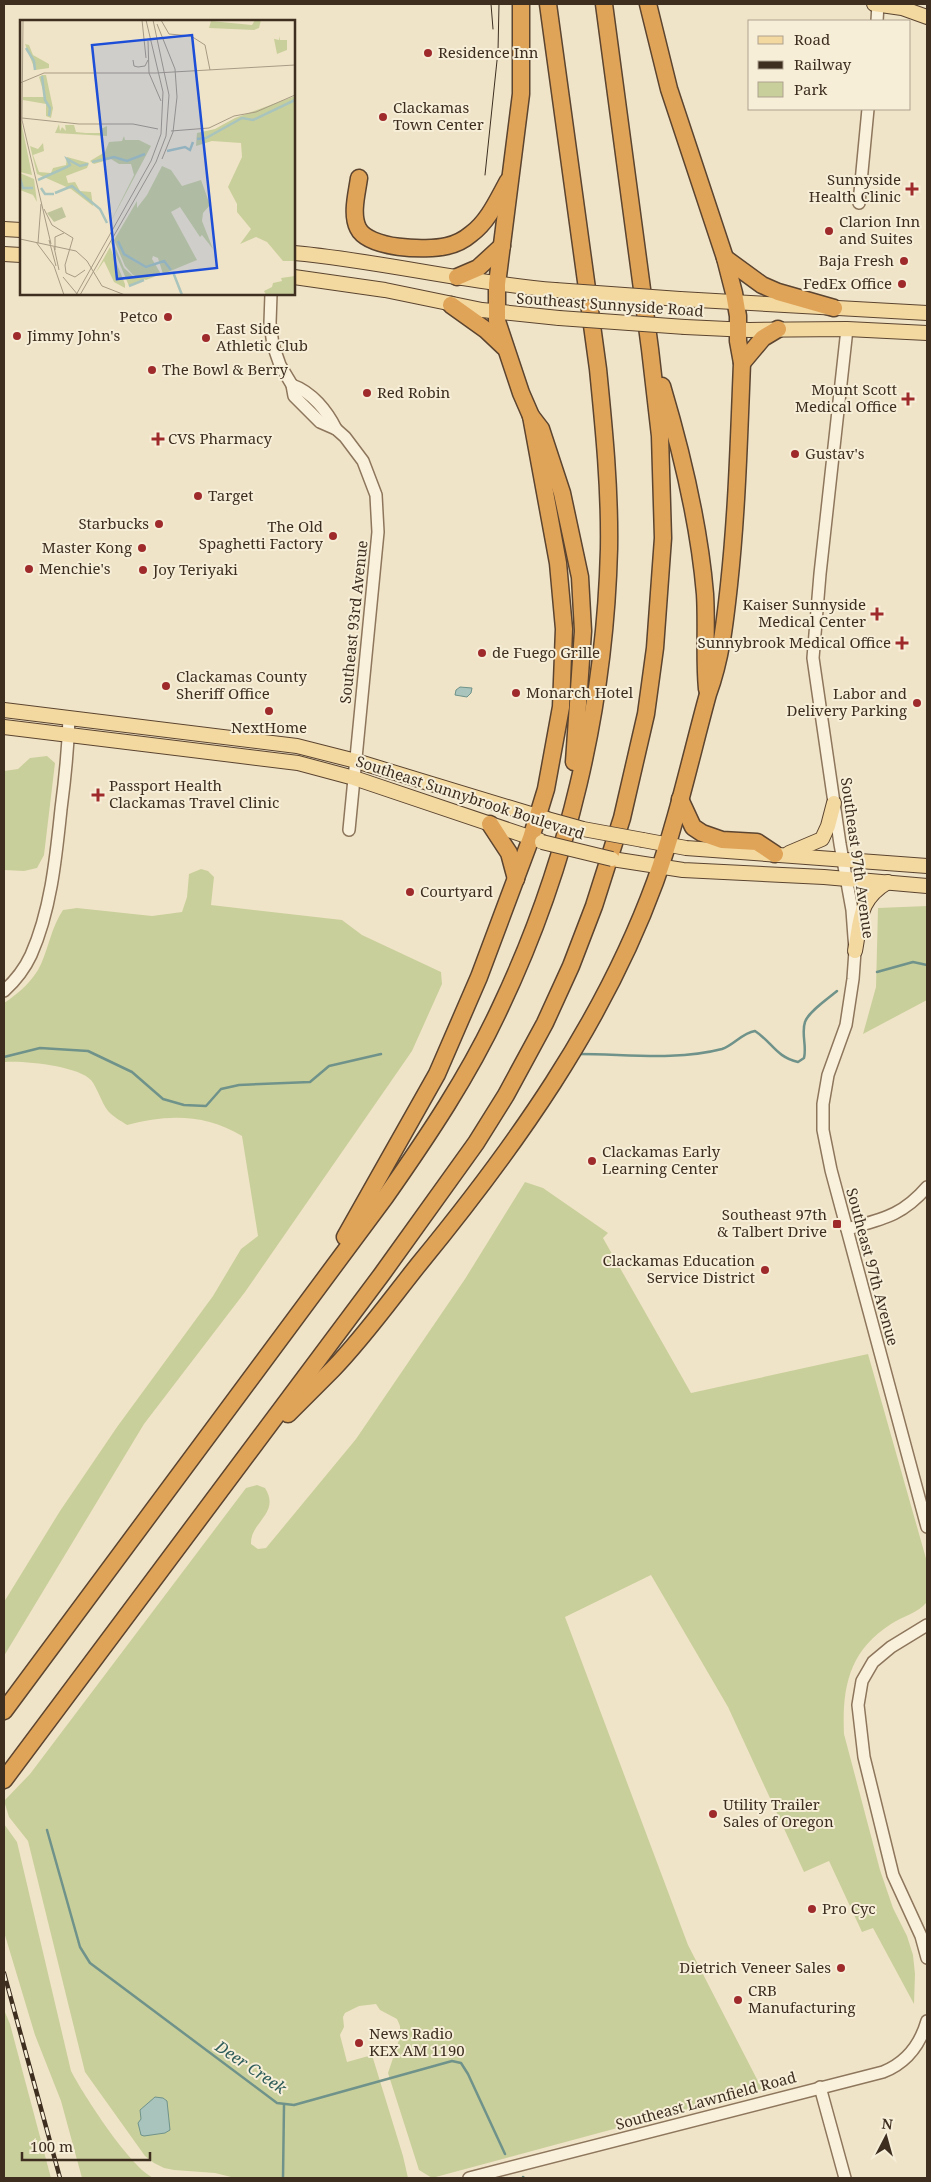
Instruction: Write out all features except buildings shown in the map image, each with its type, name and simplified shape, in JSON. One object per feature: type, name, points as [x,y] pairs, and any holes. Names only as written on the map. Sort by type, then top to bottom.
[{"type":"highway","points":[[521,4],[521,94],[497,284],[496,312],[506,350],[521,393],[531,416],[540,429],[562,493],[580,577],[583,631],[571,815]]},
{"type":"highway","points":[[4,1711],[308,1302],[432,1130],[500,1009],[524,954],[548,890],[571,815],[583,766],[601,657],[607,578],[608,504],[604,421],[598,369],[548,4]]},
{"type":"highway","points":[[8,1775],[445,1187],[506,1095],[556,998],[594,906],[622,818],[646,714],[655,648],[663,538],[660,436],[604,4]]},
{"type":"highway","points":[[249,1453],[334,1368],[450,1226],[532,1116],[572,1053],[616,971],[645,908],[667,844],[708,694],[716,672],[732,560],[742,363],[739,329],[736,302],[725,258],[669,89],[648,4]]},
{"type":"highway","points":[[359,178],[356,223],[366,238],[386,244],[434,248],[456,243],[476,231],[486,219],[512,174]]},
{"type":"highway","points":[[457,277],[478,268],[502,246]]},
{"type":"highway","points":[[725,258],[762,285],[778,292],[834,308]]},
{"type":"highway","points":[[451,305],[486,330],[506,350]]},
{"type":"highway","points":[[742,363],[763,338],[778,329]]},
{"type":"highway","points":[[650,349],[680,448],[699,550],[704,594],[706,631],[705,670],[708,694]]},
{"type":"highway","points":[[308,1302],[437,1074],[464,1015],[516,879],[536,840],[543,818],[561,707],[564,630],[558,563],[531,416]]},
{"type":"highway","points":[[680,800],[690,821],[702,834],[722,840],[757,842],[780,855]]},
{"type":"highway","points":[[490,824],[509,853],[516,879]]},
{"type":"main road","points":[[874,4],[902,8],[927,17]]},
{"type":"main road","points":[[4,229],[20,230]]},
{"type":"main road","name":"Southeast Sunnyside Road","points":[[295,253],[351,258],[497,284],[555,290],[927,314]]},
{"type":"main road","points":[[4,254],[20,255]]},
{"type":"main road","name":"Southeast Sunnyside Road","points":[[295,277],[386,290],[451,305],[496,312],[559,318],[685,327],[847,329],[927,333]]},
{"type":"main road","name":"Southeast Sunnybrook Boulevard","points":[[4,710],[297,746],[356,761],[583,829],[643,840],[780,855],[927,866]]},
{"type":"main road","name":"Southeast Sunnybrook Boulevard","points":[[4,727],[213,751],[298,763],[354,778],[536,840],[638,864],[683,870],[846,879],[927,886]]},
{"type":"main road","points":[[213,751],[220,744],[242,744],[250,739]]},
{"type":"main road","points":[[780,855],[822,839],[828,826],[834,803]]},
{"type":"main road","points":[[855,951],[866,901],[873,892],[888,882]]},
{"type":"street","points":[[877,20],[878,4]]},
{"type":"street","points":[[859,203],[868,110]]},
{"type":"street","name":"Southeast 93rd Avenue","points":[[271,295],[270,323],[273,345],[280,364],[292,385],[302,389],[328,414],[336,429],[353,446],[368,469],[376,495],[378,532],[349,830]]},
{"type":"street","name":"Southeast 97th Avenue","points":[[847,329],[821,565],[813,658],[842,860],[852,910],[855,951],[850,999],[844,1030],[826,1086],[823,1122],[827,1153],[927,1527]]},
{"type":"street","points":[[4,991],[23,970],[31,955],[46,906],[57,849],[69,718]]},
{"type":"street","points":[[847,1229],[899,1212],[917,1200],[927,1187]]},
{"type":"street","points":[[927,1625],[891,1647],[873,1662],[862,1680],[858,1705],[864,1757],[893,1876],[921,1936],[927,1958]]},
{"type":"street","name":"Southeast Lawnfield Road","points":[[469,2178],[883,2072],[897,2066],[913,2051],[924,2031],[927,2021]]},
{"type":"street","points":[[820,2087],[845,2178]]},
{"type":"green space","points":[[47,756],[55,763],[44,855],[37,868],[24,871],[4,870],[4,771],[18,769],[30,758]]},
{"type":"green space","points":[[201,869],[208,871],[214,877],[211,905],[342,920],[362,935],[441,972],[442,984],[412,1051],[245,1292],[144,1424],[4,1656],[4,1602],[60,1511],[117,1427],[213,1296],[241,1249],[258,1236],[242,1136],[214,1123],[186,1118],[157,1119],[127,1125],[108,1111],[91,1080],[85,1075],[50,1065],[4,1062],[4,1003],[25,986],[38,970],[63,910],[77,908],[152,916],[182,912],[187,897],[189,874]]},
{"type":"green space","points":[[927,906],[927,1000],[863,1034],[876,987],[878,908]]},
{"type":"green space","points":[[525,1182],[543,1188],[608,1233],[603,1238],[691,1393],[868,1354],[927,1562],[927,1602],[877,1635],[857,1658],[847,1686],[844,1734],[880,1870],[893,1908],[907,1936],[913,1955],[915,1974],[914,2004],[873,1928],[862,1932],[829,1861],[804,1872],[728,1707],[651,1575],[565,1617],[688,1945],[762,2089],[432,2178],[419,2170],[388,2073],[400,2037],[400,2026],[397,2019],[380,2010],[376,2004],[359,2006],[345,2013],[343,2017],[344,2027],[340,2035],[347,2062],[372,2055],[408,2178],[235,2178],[215,2173],[164,2168],[145,2156],[85,2072],[28,1841],[9,1817],[4,1801],[30,1774],[246,1488],[257,1485],[265,1488],[269,1497],[269,1504],[267,1511],[255,1529],[251,1544],[258,1549],[266,1548],[356,1439],[465,1279]]},
{"type":"green space","points":[[4,1824],[17,1842],[71,2071],[108,2130],[133,2161],[144,2172],[154,2178],[82,2178],[61,2101],[35,2035],[4,1932]]},
{"type":"green space","points":[[4,2010],[10,2024],[51,2178],[4,2178]]},
{"type":"water","points":[[460,687],[472,688],[471,693],[467,697],[455,695],[456,690]]},
{"type":"water","points":[[155,2097],[163,2098],[167,2101],[170,2130],[165,2133],[144,2136],[141,2135],[138,2123],[141,2119],[140,2110]]},
{"type":"waterway","points":[[877,972],[913,962],[927,965]]},
{"type":"waterway","points":[[579,1054],[669,1056],[705,1053],[722,1049],[746,1034],[755,1031],[784,1057],[798,1062],[804,1058],[804,1031],[807,1018],[837,991]]},
{"type":"waterway","points":[[4,1057],[40,1048],[88,1051],[132,1072],[163,1099],[184,1105],[206,1106],[221,1089],[239,1085],[310,1082],[329,1066],[381,1054]]},
{"type":"waterway","name":"Deer Creek","points":[[47,1830],[80,1947],[90,1963],[277,2103],[294,2105],[452,2061],[461,2063],[468,2074],[505,2154]]},
{"type":"waterway","points":[[283,2178],[284,2105]]},
{"type":"tram line","points":[[491,4],[493,29]]},
{"type":"tram line","points":[[485,175],[498,51],[499,4]]},
{"type":"railway","points":[[4,1973],[60,2178]]},
{"type":"place","name":"Residence Inn","points":[[428,53]]},
{"type":"place","name":"Clackamas Town Center","points":[[383,117]]},
{"type":"place","name":"Sunnyside Health Clinic","points":[[912,189]]},
{"type":"place","name":"Clarion Inn and Suites","points":[[829,231]]},
{"type":"place","name":"Baja Fresh","points":[[904,261]]},
{"type":"place","name":"FedEx Office","points":[[902,284]]},
{"type":"place","name":"Petco","points":[[168,317]]},
{"type":"place","name":"Jimmy John's","points":[[17,336]]},
{"type":"place","name":"East Side Athletic Club","points":[[206,338]]},
{"type":"place","name":"The Bowl & Berry","points":[[152,370]]},
{"type":"place","name":"Red Robin","points":[[367,393]]},
{"type":"place","name":"Mount Scott Medical Office","points":[[908,399]]},
{"type":"place","name":"CVS Pharmacy","points":[[158,439]]},
{"type":"place","name":"Gustav's","points":[[795,454]]},
{"type":"place","name":"Target","points":[[198,496]]},
{"type":"place","name":"Starbucks","points":[[159,524]]},
{"type":"place","name":"The Old Spaghetti Factory","points":[[333,536]]},
{"type":"place","name":"Master Kong","points":[[142,548]]},
{"type":"place","name":"Menchie's","points":[[29,569]]},
{"type":"place","name":"Joy Teriyaki","points":[[143,570]]},
{"type":"place","name":"Kaiser Sunnyside Medical Center","points":[[877,614]]},
{"type":"place","name":"Sunnybrook Medical Office","points":[[902,643]]},
{"type":"place","name":"de Fuego Grille","points":[[482,653]]},
{"type":"place","name":"Clackamas County Sheriff Office","points":[[166,686]]},
{"type":"place","name":"Monarch Hotel","points":[[516,693]]},
{"type":"place","name":"Labor and Delivery Parking","points":[[917,703]]},
{"type":"place","name":"NextHome","points":[[269,711]]},
{"type":"place","name":"Passport Health Clackamas Travel Clinic","points":[[98,795]]},
{"type":"place","name":"Courtyard","points":[[410,892]]},
{"type":"place","name":"Clackamas Early Learning Center","points":[[592,1161]]},
{"type":"place","name":"Southeast 97th & Talbert Drive","points":[[837,1224]]},
{"type":"place","name":"Clackamas Education Service District","points":[[765,1270]]},
{"type":"place","name":"Utility Trailer Sales of Oregon","points":[[713,1814]]},
{"type":"place","name":"Pro Cyc","points":[[812,1909]]},
{"type":"place","name":"Dietrich Veneer Sales","points":[[841,1968]]},
{"type":"place","name":"CRB Manufacturing","points":[[738,2000]]},
{"type":"place","name":"News Radio KEX AM 1190","points":[[359,2043]]}]
